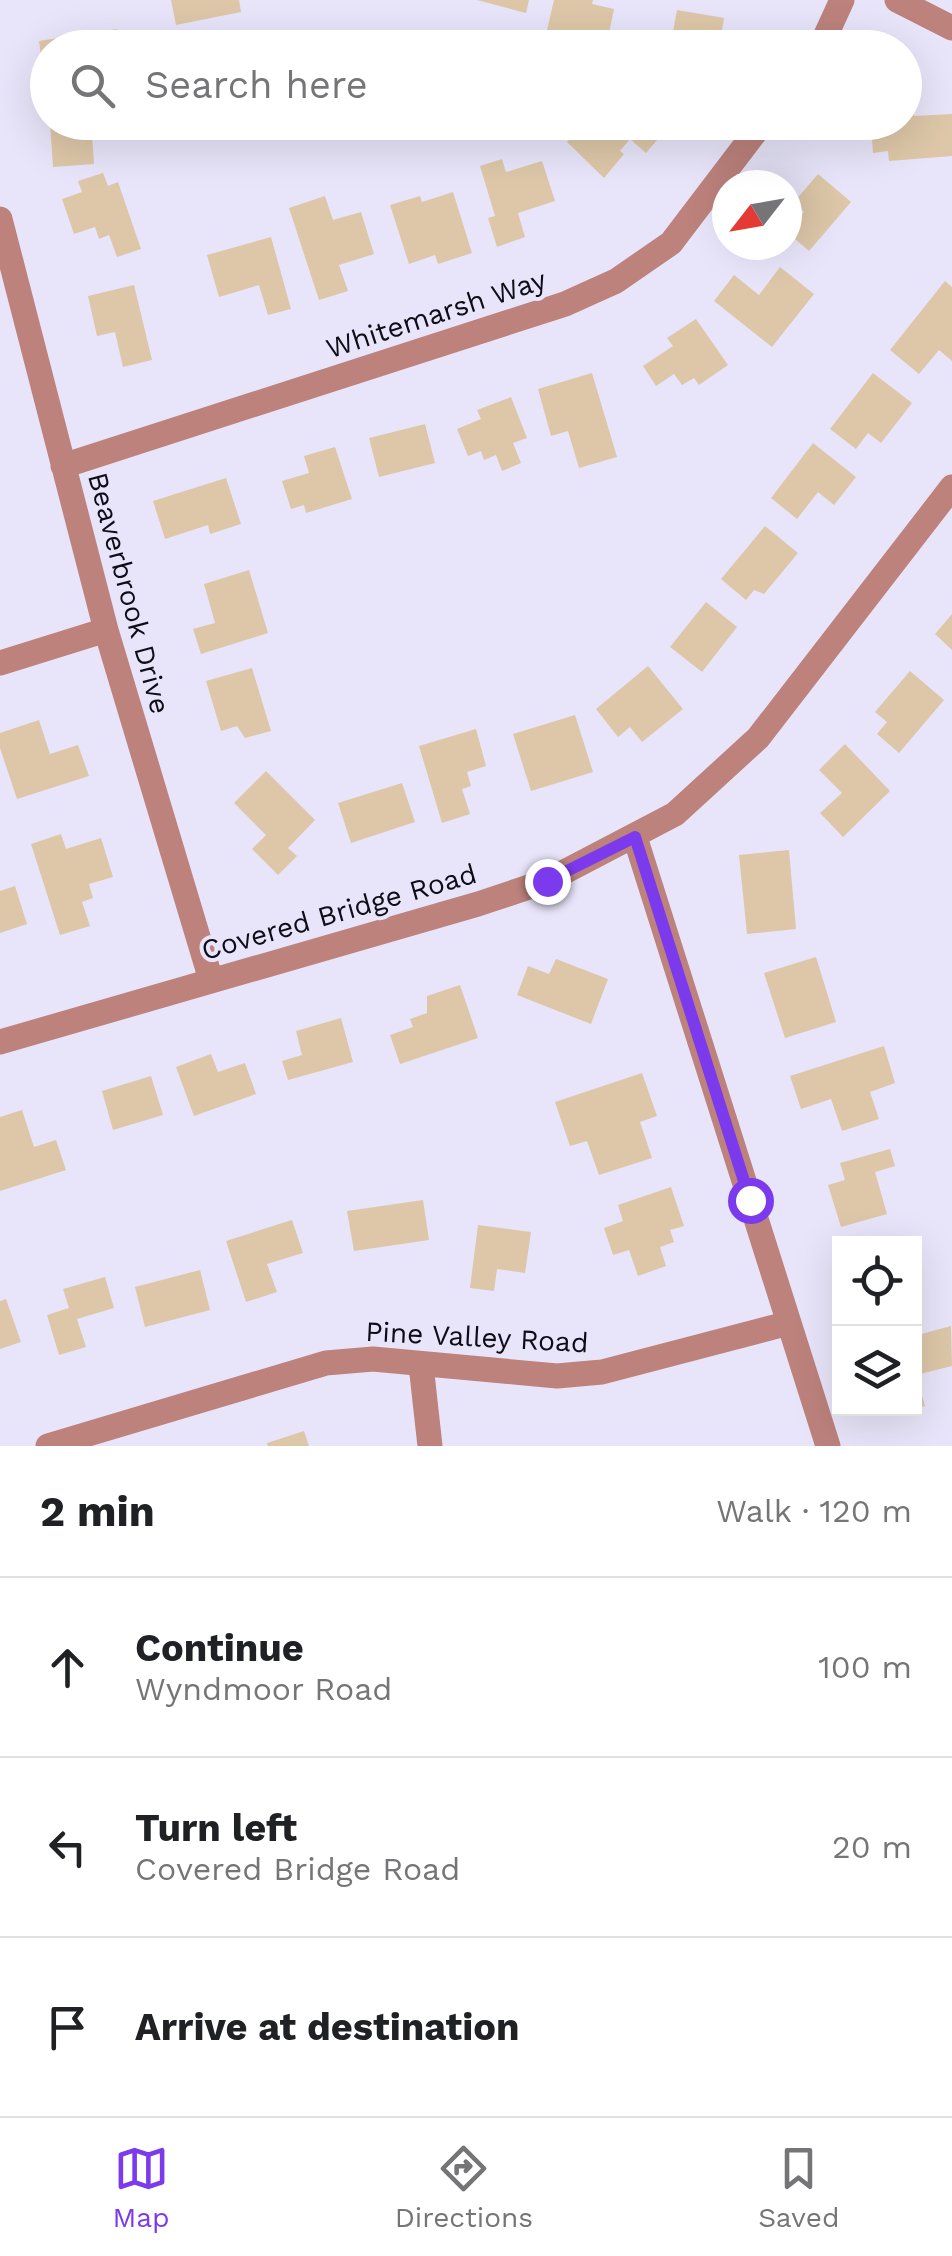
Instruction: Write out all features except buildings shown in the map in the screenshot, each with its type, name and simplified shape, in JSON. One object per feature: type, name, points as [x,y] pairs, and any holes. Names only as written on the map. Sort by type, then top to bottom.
[{"type":"street","points":[[828,30],[842,0]]},
{"type":"street","points":[[897,0],[952,28]]},
{"type":"street","name":"Whitemarsh Way","points":[[63,466],[565,304],[616,280],[671,243],[749,140]]},
{"type":"street","name":"Beaverbrook Drive","points":[[0,220],[106,630],[211,980]]},
{"type":"street","name":"Covered Bridge Road","points":[[0,1042],[547,881],[675,814],[758,738],[952,487]]},
{"type":"street","points":[[0,662],[106,630]]},
{"type":"street","points":[[635,837],[828,1446]]},
{"type":"street","name":"Pine Valley Road","points":[[48,1446],[326,1363],[373,1359],[556,1376],[602,1372],[789,1323]]},
{"type":"street","points":[[421,1364],[430,1446]]},
{"type":"route","points":[[547,881],[635,837],[750,1200]]}]
